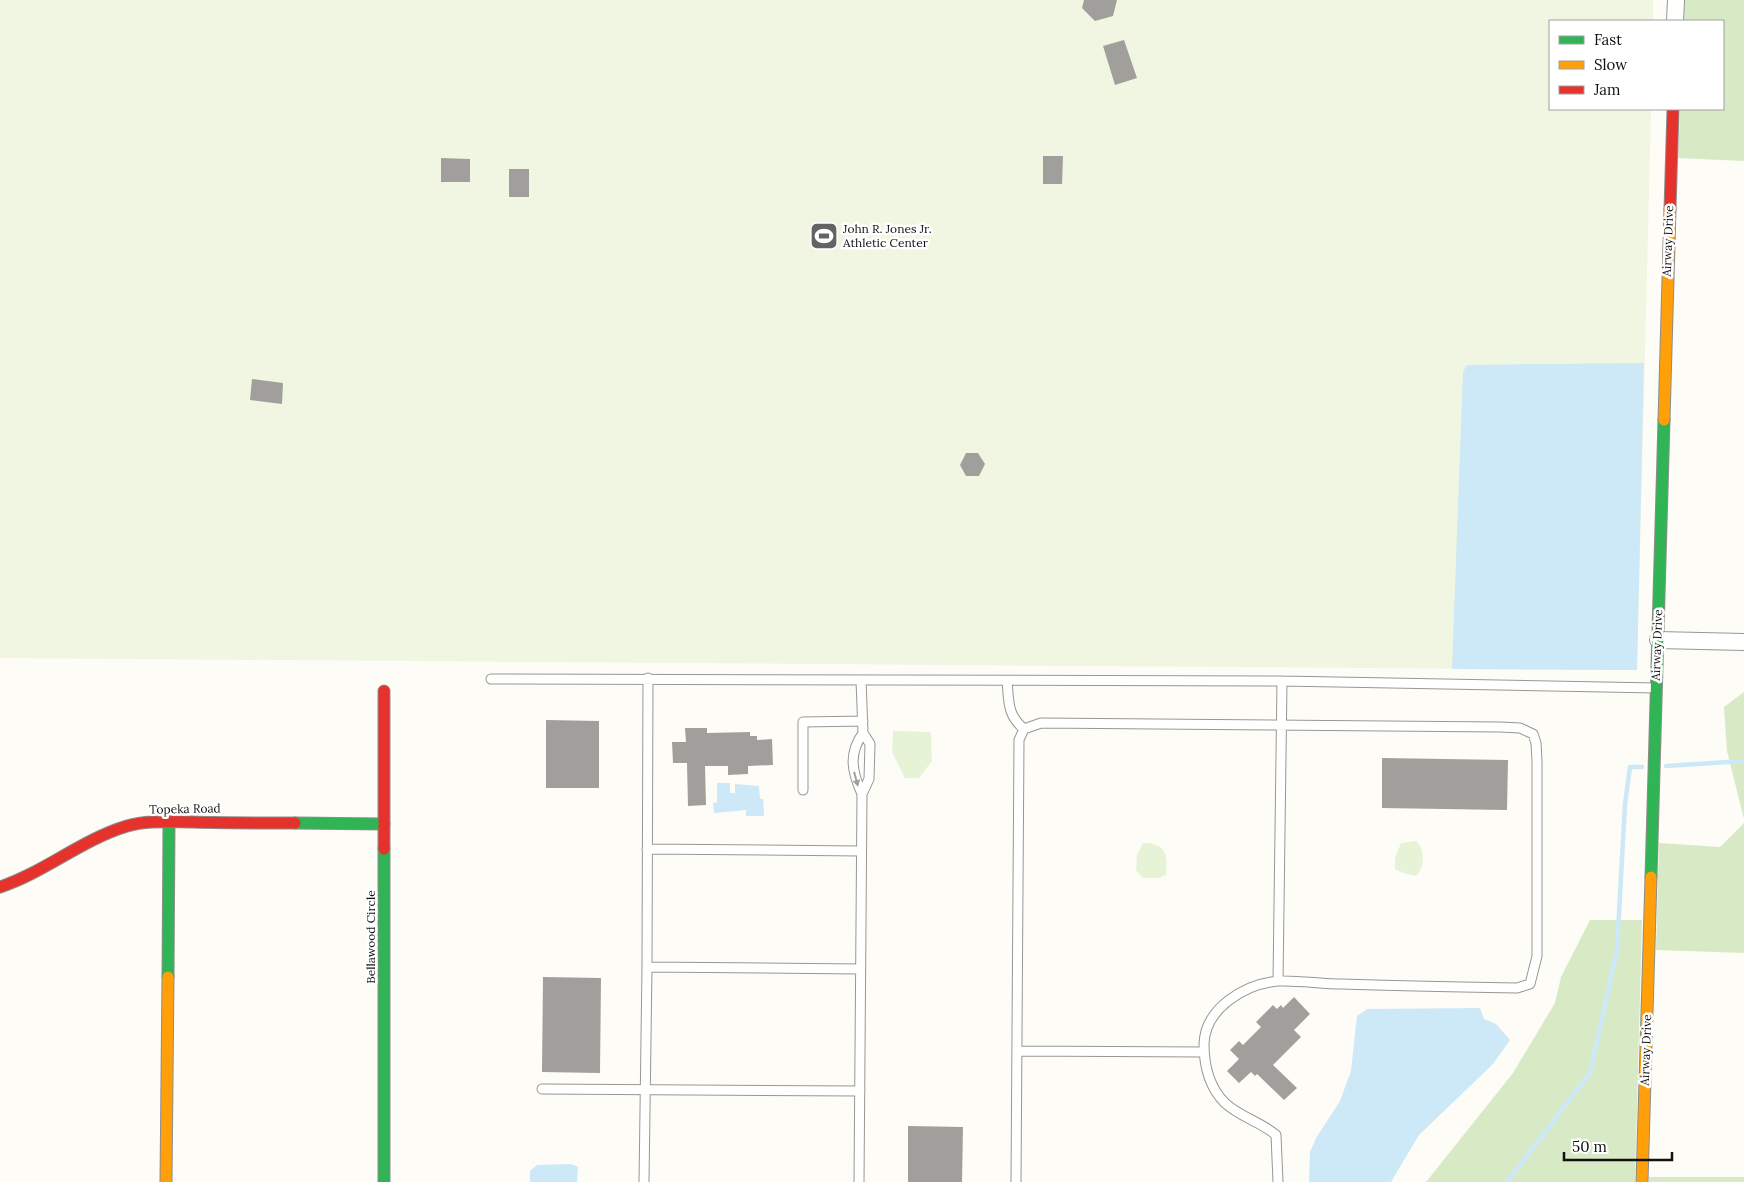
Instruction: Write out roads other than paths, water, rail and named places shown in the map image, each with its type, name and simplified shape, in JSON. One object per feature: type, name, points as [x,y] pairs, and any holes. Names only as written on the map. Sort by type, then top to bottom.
[{"type":"street","points":[[1676,0],[1676,20]]},
{"type":"street","name":"Airway Drive","points":[[1642,1182],[1673,110]]},
{"type":"street","points":[[1658,640],[1744,642]]},
{"type":"street","name":"Bellawood Circle","points":[[384,691],[384,1182]]},
{"type":"street","points":[[166,1182],[169,822]]},
{"type":"street","name":"Topeka Road","points":[[0,887],[26,878],[69,851],[101,835],[130,825],[169,822],[384,824]]},
{"type":"lane","points":[[644,1182],[648,678]]},
{"type":"lane","points":[[491,679],[1282,681],[1656,688]]},
{"type":"lane","points":[[859,1182],[862,794],[869,779],[870,744],[863,733],[861,680]]},
{"type":"lane","points":[[1007,681],[1010,710],[1014,720],[1024,729]]},
{"type":"lane","points":[[1278,981],[1282,681]]},
{"type":"lane","points":[[803,790],[803,722],[863,721]]},
{"type":"lane","points":[[1016,1182],[1019,740],[1024,729],[1041,723],[1500,727],[1520,728],[1533,734],[1536,743],[1537,761],[1537,956],[1530,984],[1517,988],[1278,981],[1239,992],[1216,1011],[1205,1033],[1204,1061],[1210,1080],[1225,1102],[1243,1116],[1267,1127],[1276,1135],[1278,1182]]},
{"type":"lane","points":[[862,794],[854,776],[854,746],[863,733]]},
{"type":"lane","points":[[647,849],[861,851]]},
{"type":"lane","points":[[647,967],[860,969]]},
{"type":"lane","points":[[1017,1051],[1204,1052]]},
{"type":"lane","points":[[542,1089],[646,1088],[860,1091]]},
{"type":"water","points":[[1644,363],[1637,670],[1452,669],[1463,372],[1467,365]]},
{"type":"water","points":[[717,783],[730,783],[730,793],[735,793],[735,784],[759,786],[760,799],[763,799],[764,816],[746,816],[746,810],[714,813],[713,803],[717,802]]},
{"type":"water","points":[[1480,1008],[1484,1019],[1496,1024],[1510,1040],[1493,1064],[1419,1135],[1391,1182],[1309,1182],[1310,1152],[1316,1138],[1340,1101],[1351,1071],[1357,1016],[1367,1009]]},
{"type":"water","points":[[571,1164],[578,1167],[577,1182],[530,1182],[530,1171],[537,1165]]},
{"type":"waterway","points":[[1666,766],[1744,761]]},
{"type":"waterway","points":[[1507,1182],[1590,1073],[1617,950],[1625,804],[1630,767],[1642,767]]},
{"type":"place","name":"John R. Jones Jr. Athletic Center","points":[[824,236]]}]
